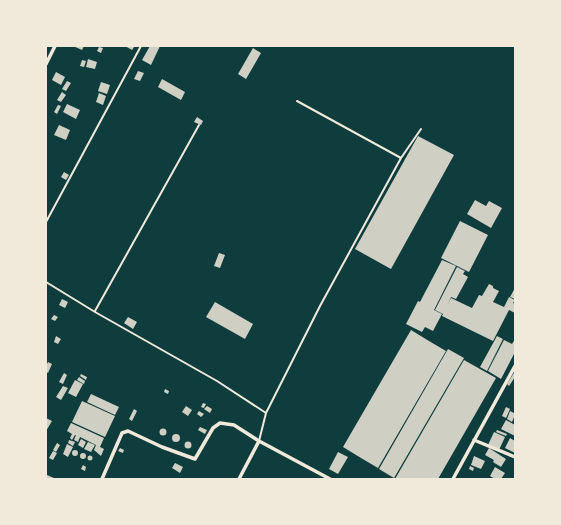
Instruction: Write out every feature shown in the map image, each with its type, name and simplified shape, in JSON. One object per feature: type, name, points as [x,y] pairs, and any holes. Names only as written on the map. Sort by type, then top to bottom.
[{"type":"street","points":[[46,64],[55,46]]},
{"type":"street","points":[[453,479],[515,366]]},
{"type":"street","points":[[102,479],[122,433],[128,431],[162,447],[195,459],[213,428],[220,423],[234,425],[259,441],[330,479]]},
{"type":"street","points":[[474,440],[515,457]]},
{"type":"street","points":[[239,479],[259,441]]},
{"type":"lane","points":[[46,222],[141,46]]},
{"type":"lane","points":[[297,101],[401,158]]},
{"type":"lane","points":[[95,312],[199,126]]},
{"type":"lane","points":[[259,441],[266,413],[320,306],[401,158],[421,129]]},
{"type":"lane","points":[[46,282],[95,312],[217,381],[266,413]]},
{"type":"building","points":[[73,46],[84,46],[82,50]]},
{"type":"building","points":[[125,46],[133,46],[134,47],[132,50]]},
{"type":"building","points":[[150,46],[160,46],[151,65],[142,60]]},
{"type":"building","points":[[99,47],[103,48],[101,53],[97,51]]},
{"type":"building","points":[[253,48],[261,53],[246,79],[238,74]]},
{"type":"building","points":[[88,59],[97,62],[95,69],[86,67]]},
{"type":"building","points":[[82,60],[86,61],[84,67],[80,66]]},
{"type":"building","points":[[138,71],[144,73],[140,81],[134,79]]},
{"type":"building","points":[[56,72],[65,77],[61,85],[52,80]]},
{"type":"building","points":[[162,79],[185,92],[181,100],[158,87]]},
{"type":"building","points":[[67,81],[71,83],[66,91],[62,89]]},
{"type":"building","points":[[101,82],[110,85],[107,94],[98,91]]},
{"type":"building","points":[[62,92],[66,95],[61,102],[57,100]]},
{"type":"building","points":[[99,93],[106,96],[103,105],[96,102]]},
{"type":"building","points":[[67,104],[80,110],[76,119],[63,112]]},
{"type":"building","points":[[58,105],[61,106],[57,114],[54,112]]},
{"type":"building","points":[[197,117],[203,121],[201,125],[194,122]]},
{"type":"building","points":[[59,125],[70,130],[66,140],[54,135]]},
{"type":"building","points":[[418,136],[454,155],[391,269],[355,249]]},
{"type":"building","points":[[64,172],[69,175],[66,180],[61,177]]},
{"type":"building","points":[[475,200],[486,206],[489,201],[502,208],[491,228],[467,214]]},
{"type":"building","points":[[460,221],[488,235],[469,272],[441,258]]},
{"type":"building","points":[[219,253],[225,255],[220,268],[214,266]]},
{"type":"building","points":[[442,260],[456,266],[434,310],[442,314],[433,331],[425,327],[422,332],[406,324],[418,301],[420,302]]},
{"type":"building","points":[[457,267],[465,271],[463,274],[468,277],[456,299],[451,297],[448,304],[451,298],[472,308],[479,295],[482,296],[489,284],[499,291],[493,302],[504,307],[509,297],[515,300],[513,303],[515,304],[515,313],[509,310],[493,341],[442,316],[443,314],[435,310]]},
{"type":"building","points":[[515,288],[515,299],[510,297]]},
{"type":"building","points":[[62,299],[68,302],[65,308],[59,305]]},
{"type":"building","points":[[215,302],[253,324],[245,339],[206,317]]},
{"type":"building","points":[[54,315],[58,317],[55,321],[51,319]]},
{"type":"building","points":[[128,317],[137,322],[133,329],[124,323]]},
{"type":"building","points":[[411,330],[429,341],[361,458],[343,447]]},
{"type":"building","points":[[56,336],[61,339],[58,344],[54,342]]},
{"type":"building","points":[[497,336],[503,339],[487,371],[480,367]]},
{"type":"building","points":[[515,339],[515,352],[501,379],[488,371],[504,340],[512,344]]},
{"type":"building","points":[[429,341],[446,351],[378,468],[361,458]]},
{"type":"building","points":[[448,349],[464,358],[394,478],[379,469]]},
{"type":"building","points":[[464,360],[496,378],[438,479],[395,479]]},
{"type":"building","points":[[48,362],[52,364],[48,373],[46,372],[46,366]]},
{"type":"building","points":[[515,371],[515,377],[509,386],[507,384]]},
{"type":"building","points":[[64,373],[67,375],[63,384],[59,382]]},
{"type":"building","points":[[81,374],[87,377],[86,380],[80,376]]},
{"type":"building","points":[[79,377],[85,381],[84,384],[77,380]]},
{"type":"building","points":[[75,380],[83,384],[76,397],[68,393]]},
{"type":"building","points":[[63,386],[68,388],[61,400],[56,397]]},
{"type":"building","points":[[165,389],[169,391],[168,394],[164,392]]},
{"type":"building","points":[[91,394],[119,407],[115,415],[87,402]]},
{"type":"building","points":[[82,401],[115,416],[105,437],[72,422]]},
{"type":"building","points":[[203,403],[206,404],[204,408],[201,407]]},
{"type":"building","points":[[186,406],[192,410],[188,416],[182,412]]},
{"type":"building","points":[[207,406],[212,409],[210,413],[204,409]]},
{"type":"building","points":[[506,407],[510,409],[506,418],[502,416]]},
{"type":"building","points":[[134,409],[137,411],[132,421],[129,419]]},
{"type":"building","points":[[199,411],[204,414],[201,417],[197,414]]},
{"type":"building","points":[[510,411],[515,415],[512,422],[507,419]]},
{"type":"building","points":[[46,418],[52,421],[46,431]]},
{"type":"building","points":[[506,420],[515,425],[515,436],[501,429]]},
{"type":"building","points":[[71,423],[104,438],[100,447],[80,437],[78,442],[74,440],[76,435],[72,440],[70,438],[72,434],[67,431]]},
{"type":"building","points":[[200,427],[207,430],[205,434],[198,430]]},
{"type":"building","points":[[163,429],[166,432],[163,435],[160,432]]},
{"type":"building","points":[[497,430],[507,434],[506,436],[496,432]]},
{"type":"building","points":[[494,432],[505,437],[499,450],[488,445]]},
{"type":"building","points":[[174,434],[178,434],[180,438],[178,442],[174,442],[172,440],[172,436]]},
{"type":"building","points":[[510,438],[515,441],[515,453],[505,448]]},
{"type":"building","points":[[81,439],[86,442],[83,448],[78,445]]},
{"type":"building","points":[[69,440],[75,442],[73,446],[68,443]]},
{"type":"building","points":[[88,442],[95,445],[91,452],[84,449]]},
{"type":"building","points":[[188,442],[191,445],[188,448],[185,445]]},
{"type":"building","points":[[57,443],[60,445],[56,452],[53,450]]},
{"type":"building","points":[[67,444],[73,447],[68,457],[63,454]]},
{"type":"building","points":[[96,445],[104,449],[101,456],[94,450]]},
{"type":"building","points":[[120,448],[124,450],[123,453],[118,451]]},
{"type":"building","points":[[489,448],[506,459],[501,467],[493,462],[494,460],[485,455]]},
{"type":"building","points":[[75,450],[78,453],[75,456],[72,453]]},
{"type":"building","points":[[53,451],[57,453],[53,460],[49,458]]},
{"type":"building","points":[[338,452],[348,457],[338,474],[329,469]]},
{"type":"building","points":[[83,453],[86,456],[83,459],[80,456]]},
{"type":"building","points":[[90,455],[93,458],[90,461],[87,458]]},
{"type":"building","points":[[474,456],[485,461],[481,469],[471,465]]},
{"type":"building","points":[[175,463],[183,467],[180,473],[172,468]]},
{"type":"building","points":[[83,465],[86,467],[85,471],[81,469]]},
{"type":"building","points":[[470,466],[474,468],[473,471],[469,469]]},
{"type":"building","points":[[495,467],[505,473],[501,479],[495,479],[490,476]]},
{"type":"building","points":[[47,475],[54,478],[54,479],[46,479]]}]
